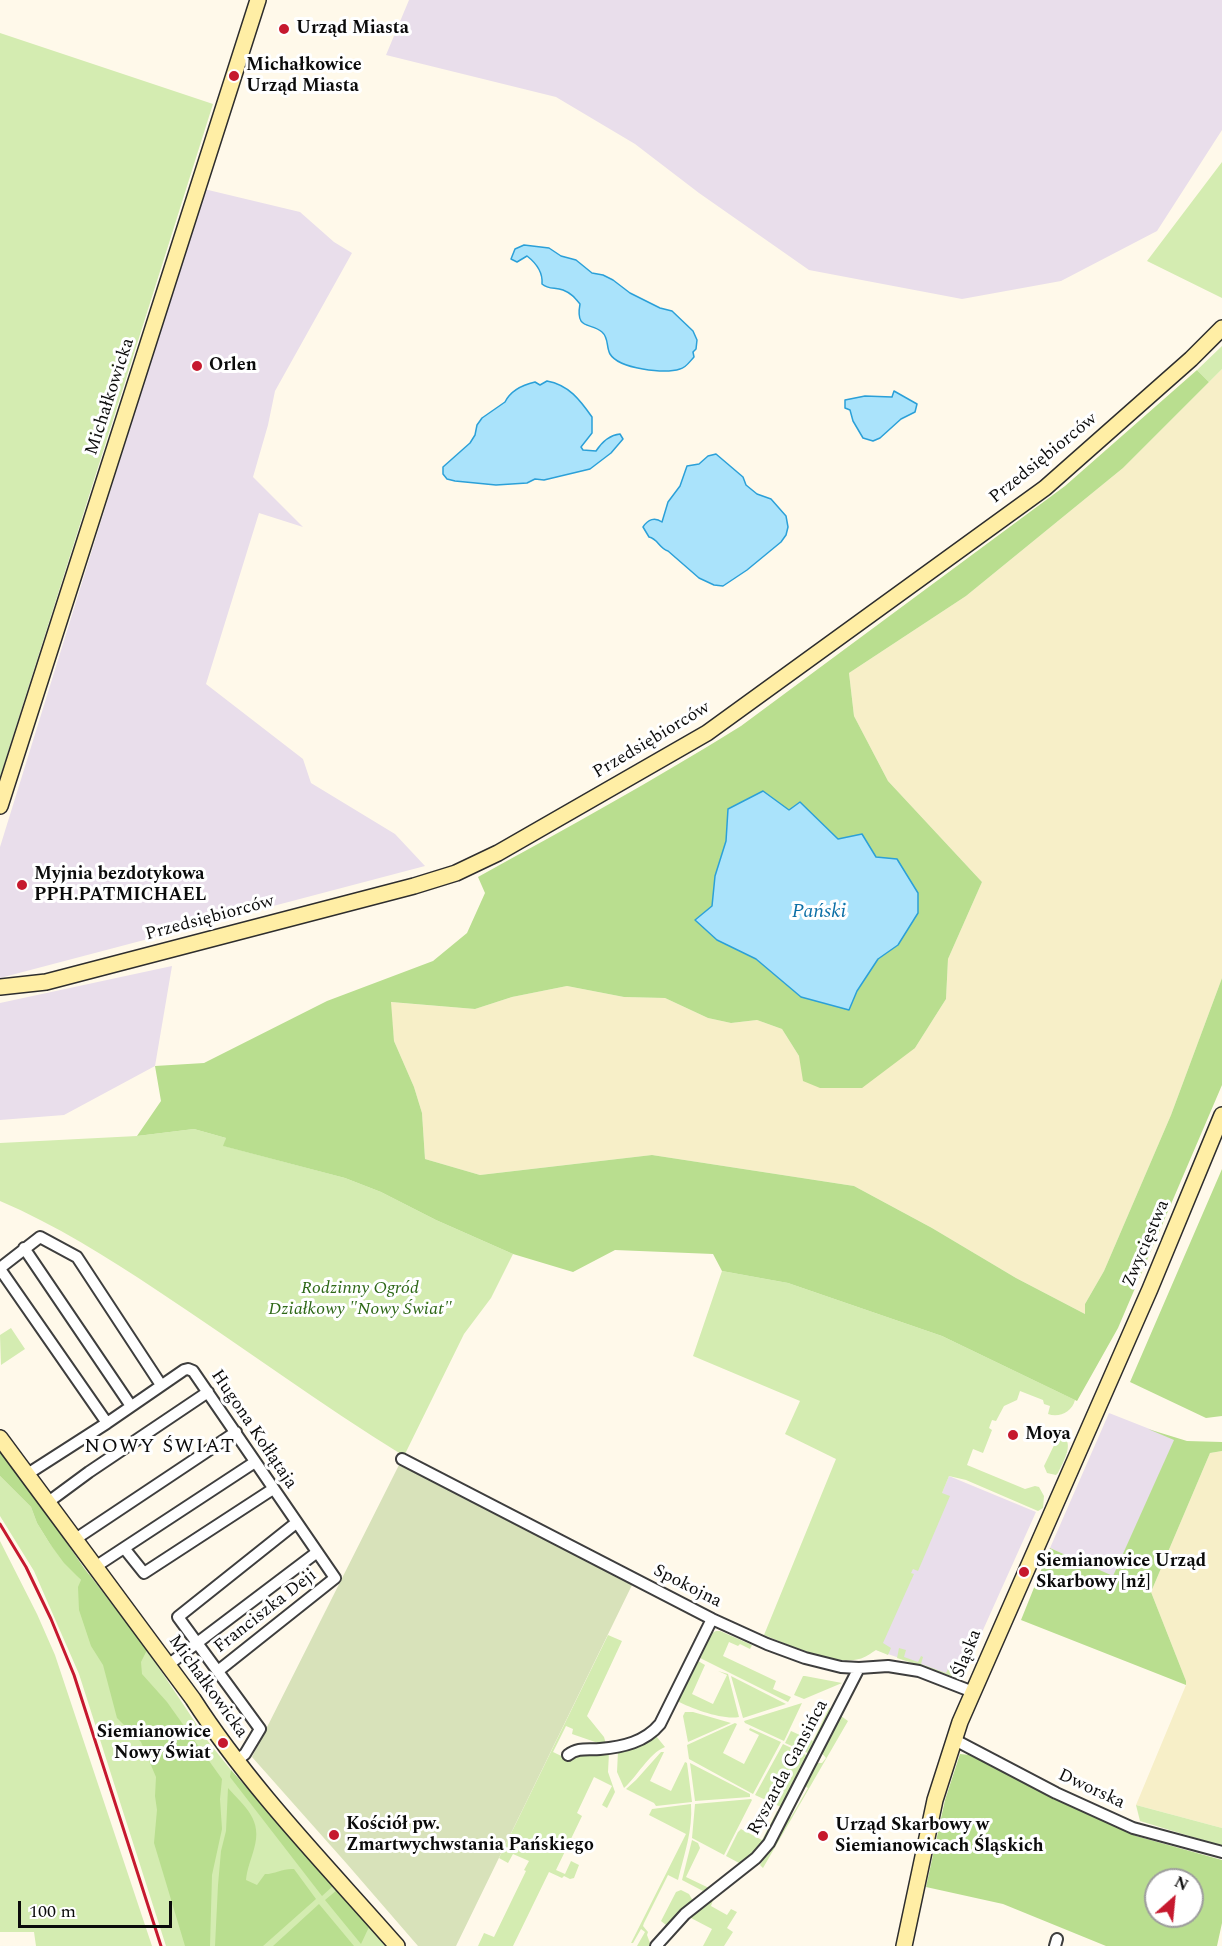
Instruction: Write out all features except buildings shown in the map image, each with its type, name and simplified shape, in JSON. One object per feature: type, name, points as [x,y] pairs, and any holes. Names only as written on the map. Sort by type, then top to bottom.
[{"type":"street","name":"Michałkowicka","points":[[0,806],[258,0]]},
{"type":"street","name":"Przedsiębiorców","points":[[0,987],[56,979],[414,886],[456,873],[498,854],[707,733],[957,552],[1045,488],[1191,359],[1222,328]]},
{"type":"street","name":"Zwycięstwa","points":[[1106,1389],[1222,1115]]},
{"type":"street","points":[[107,1423],[0,1268],[24,1248],[40,1237],[77,1257],[161,1385]]},
{"type":"street","points":[[24,1248],[131,1406]]},
{"type":"street","name":"Hugona Kołłątaja","points":[[26,1474],[188,1369],[193,1371],[236,1432],[316,1553]]},
{"type":"street","name":"Śląska","points":[[904,1946],[935,1800],[953,1739],[1106,1389]]},
{"type":"street","points":[[47,1503],[208,1392]]},
{"type":"street","points":[[74,1540],[236,1432]]},
{"type":"street","name":"Michałkowicka","points":[[0,1438],[236,1761],[397,1946]]},
{"type":"street","name":"Spokojna","points":[[402,1458],[712,1619],[806,1658],[842,1667],[888,1666],[919,1671],[973,1692]]},
{"type":"street","points":[[95,1567],[255,1462]]},
{"type":"street","points":[[124,1548],[144,1573],[273,1490]]},
{"type":"street","name":"Franciszka Deji","points":[[197,1643],[178,1617],[296,1523]]},
{"type":"street","name":"Franciszka Deji","points":[[168,1665],[316,1553],[335,1578],[218,1671]]},
{"type":"street","points":[[568,1755],[579,1749],[623,1746],[652,1733],[660,1724],[712,1619]]},
{"type":"street","points":[[197,1643],[260,1729],[245,1754],[236,1761]]},
{"type":"street","name":"Ryszarda Gansińca","points":[[656,1946],[685,1914],[756,1858],[769,1843],[859,1668]]},
{"type":"street","name":"Dworska","points":[[953,1739],[1056,1793],[1133,1828],[1222,1852]]},
{"type":"shaded area","points":[[409,0],[1222,0],[1222,130],[1157,231],[1061,281],[962,299],[809,270],[699,193],[635,144],[556,97],[386,55]]},
{"type":"shaded area","points":[[204,189],[300,212],[334,242],[352,253],[275,391],[253,477],[303,527],[259,513],[206,684],[303,759],[311,783],[395,834],[425,866],[0,978],[0,847]]},
{"type":"shaded area","points":[[1222,369],[1222,978],[1171,1115],[1104,1271],[1085,1304],[1085,1314],[1016,1278],[932,1228],[854,1186],[652,1155],[480,1175],[425,1159],[422,1113],[414,1087],[394,1041],[390,1002],[475,1009],[512,997],[567,986],[624,997],[665,998],[708,1018],[731,1023],[757,1020],[782,1029],[799,1056],[915,1048],[946,999],[948,959],[982,882],[888,781],[854,716],[849,673],[966,596],[1123,468]]},
{"type":"shaded area","points":[[172,966],[155,1066],[64,1115],[0,1120],[0,1003]]},
{"type":"shaded area","points":[[1109,1413],[1175,1439],[1113,1577],[1050,1548]]},
{"type":"shaded area","points":[[1222,1451],[1222,1828],[1136,1805],[1186,1685],[1151,1592],[1210,1453]]},
{"type":"shaded area","points":[[949,1476],[1036,1512],[961,1679],[876,1650]]},
{"type":"green space","points":[[0,33],[213,104],[0,777]]},
{"type":"green space","points":[[1222,162],[1222,298],[1147,261]]},
{"type":"green space","points":[[1222,346],[1222,369],[1209,382],[1197,370]]},
{"type":"green space","points":[[1197,370],[1209,382],[1123,468],[966,596],[849,673],[854,716],[888,781],[982,882],[948,959],[946,999],[915,1048],[862,1088],[820,1088],[803,1081],[799,1056],[782,1029],[757,1020],[731,1023],[708,1018],[665,998],[624,997],[567,986],[512,997],[475,1009],[391,1002],[394,1041],[414,1087],[422,1113],[425,1159],[480,1175],[652,1155],[854,1186],[932,1228],[1016,1278],[1085,1314],[1085,1304],[1104,1271],[1171,1115],[1222,978],[1222,1085],[1118,1328],[1077,1401],[942,1336],[788,1283],[722,1271],[713,1254],[615,1250],[573,1272],[513,1254],[436,1220],[381,1192],[345,1178],[223,1146],[226,1138],[194,1129],[137,1136],[161,1101],[155,1066],[204,1063],[327,1001],[433,961],[467,933],[485,893],[478,877],[578,822],[741,726],[1065,486]],"holes":[[[800,802],[838,839],[876,857],[898,945],[878,959],[857,991],[801,997],[756,959],[717,940],[695,920],[712,906],[715,876],[726,841],[728,809],[790,810]]]},
{"type":"green space","name":"Rodzinny Ogród Działkowy \"Nowy Świat\"","points":[[194,1129],[226,1138],[224,1146],[345,1178],[381,1192],[436,1220],[513,1254],[491,1298],[464,1334],[404,1456],[120,1266],[61,1231],[0,1201],[0,1143],[137,1136]]},
{"type":"green space","points":[[1222,1169],[1222,1416],[1206,1418],[1130,1382]]},
{"type":"green space","points":[[722,1271],[788,1283],[942,1336],[1075,1400],[1068,1411],[1052,1415],[1048,1414],[1050,1406],[1044,1404],[1043,1400],[1020,1391],[1017,1400],[1004,1406],[996,1421],[992,1420],[989,1428],[992,1430],[983,1453],[973,1449],[967,1465],[1025,1489],[1039,1487],[1044,1496],[1043,1508],[1038,1511],[966,1480],[949,1476],[942,1493],[950,1496],[918,1571],[913,1569],[911,1573],[914,1574],[883,1643],[891,1648],[888,1655],[876,1650],[859,1659],[824,1657],[764,1635],[836,1459],[785,1434],[800,1401],[693,1356]]},
{"type":"green space","points":[[11,1328],[25,1349],[1,1365],[0,1335]]},
{"type":"green space","points":[[1148,1429],[1187,1441],[1222,1442],[1222,1451],[1210,1453],[1151,1592],[1186,1685],[1021,1620],[1050,1548],[1113,1576],[1174,1440]]},
{"type":"green space","points":[[1059,1435],[1064,1438],[1068,1446],[1056,1475],[1047,1473],[1044,1466]]},
{"type":"green space","points":[[0,1452],[20,1475],[84,1568],[147,1650],[141,1662],[142,1674],[167,1702],[222,1779],[220,1799],[222,1829],[212,1875],[210,1946],[185,1946],[154,1843],[157,1810],[156,1777],[141,1742],[117,1718],[103,1665],[91,1646],[79,1610],[78,1587],[81,1580],[50,1544],[37,1523],[31,1507],[0,1476]]},
{"type":"green space","points":[[400,1463],[633,1583],[456,1946],[418,1946],[252,1757]]},
{"type":"green space","points":[[0,1476],[31,1507],[37,1523],[50,1544],[81,1580],[89,1574],[147,1650],[207,1740],[231,1770],[386,1946],[166,1946],[79,1674],[34,1571],[0,1516]]},
{"type":"green space","points":[[0,1541],[55,1655],[152,1946],[36,1946],[34,1932],[0,1932]]},
{"type":"green space","points":[[716,1631],[752,1645],[750,1649],[729,1642],[723,1656],[776,1681],[773,1689],[791,1697],[788,1702],[700,1658],[712,1633]]},
{"type":"green space","points":[[608,1635],[622,1641],[587,1716],[604,1737],[606,1744],[572,1734],[573,1729],[566,1726],[553,1752],[572,1761],[577,1753],[609,1753],[608,1772],[615,1792],[607,1808],[602,1805],[612,1786],[594,1777],[577,1813],[582,1816],[556,1870],[565,1874],[571,1861],[579,1865],[574,1878],[564,1876],[562,1878],[549,1872],[513,1946],[478,1946],[484,1933],[494,1937],[526,1871],[524,1870],[529,1861],[513,1854],[508,1863],[499,1858]]},
{"type":"green space","points":[[899,1648],[906,1650],[904,1657],[918,1662],[921,1656],[923,1657],[921,1664],[946,1673],[950,1665],[962,1670],[964,1664],[958,1662],[960,1660],[968,1663],[961,1679],[897,1658]]},
{"type":"green space","points":[[698,1661],[705,1665],[692,1694],[713,1704],[727,1675],[718,1671],[728,1674],[739,1717],[716,1715],[677,1701]]},
{"type":"green space","points":[[731,1676],[786,1704],[743,1718]]},
{"type":"green space","points":[[803,1676],[842,1683],[804,1699],[794,1695]]},
{"type":"green space","points":[[802,1703],[784,1741],[744,1721]]},
{"type":"green space","points":[[829,1708],[834,1710],[810,1754],[785,1743],[791,1731],[813,1741]]},
{"type":"green space","points":[[685,1712],[693,1712],[731,1723],[688,1742],[683,1716]]},
{"type":"green space","points":[[841,1716],[848,1721],[763,1868],[760,1865],[787,1815],[791,1817],[808,1788],[803,1785],[815,1763],[822,1763],[826,1758],[821,1752]]},
{"type":"green space","points":[[737,1724],[723,1753],[744,1764],[759,1735],[749,1730],[750,1728],[781,1742],[753,1794],[689,1759],[687,1745]]},
{"type":"green space","points":[[656,1736],[665,1747],[648,1760],[624,1788],[617,1772],[618,1751]]},
{"type":"green space","points":[[783,1744],[808,1756],[781,1807],[755,1795]]},
{"type":"green space","points":[[661,1752],[664,1752],[650,1781],[671,1791],[685,1762],[687,1763],[692,1802],[656,1806],[626,1789]]},
{"type":"green space","points":[[960,1754],[970,1755],[1056,1799],[1136,1836],[1222,1860],[1222,1923],[1217,1946],[1106,1946],[1003,1904],[926,1887],[945,1800]]},
{"type":"green space","points":[[690,1763],[750,1794],[750,1797],[695,1801]]},
{"type":"green space","points":[[231,1770],[333,1886],[322,1896],[230,1777]]},
{"type":"green space","points":[[228,1788],[251,1815],[256,1830],[246,1880],[257,1885],[265,1874],[294,1869],[316,1899],[263,1946],[215,1946],[218,1885],[221,1851],[226,1831]]},
{"type":"green space","points":[[751,1799],[724,1855],[692,1838],[695,1804]]},
{"type":"green space","points":[[691,1804],[689,1833],[678,1880],[668,1875],[644,1923],[643,1926],[648,1932],[650,1943],[653,1942],[651,1946],[637,1946],[645,1932],[641,1929],[631,1943],[686,1834],[649,1815],[652,1809]]},
{"type":"green space","points":[[1136,1805],[1222,1828],[1222,1846],[1140,1821]]},
{"type":"green space","points":[[777,1811],[779,1812],[759,1849],[741,1864],[726,1856],[741,1829],[762,1840]]},
{"type":"green space","points":[[692,1840],[698,1843],[700,1848],[686,1877],[709,1888],[703,1891],[682,1880]]},
{"type":"green space","points":[[337,1890],[369,1927],[361,1944],[325,1900]]},
{"type":"green space","points":[[681,1890],[689,1894],[693,1901],[666,1925],[661,1921],[676,1892]]},
{"type":"green space","points":[[712,1900],[711,1906],[727,1915],[731,1909],[737,1912],[727,1928],[733,1932],[724,1946],[703,1946],[712,1929],[689,1917]]},
{"type":"green space","points":[[319,1904],[354,1946],[273,1946]]},
{"type":"water","points":[[524,245],[549,248],[561,256],[576,260],[592,273],[603,275],[630,293],[660,308],[672,311],[693,331],[697,340],[696,349],[693,352],[694,357],[682,368],[664,371],[632,367],[615,359],[610,354],[604,334],[582,322],[579,313],[580,304],[573,296],[563,290],[542,284],[538,269],[527,256],[517,262],[511,259],[515,249]]},
{"type":"water","points":[[547,381],[568,390],[592,417],[592,433],[581,447],[583,450],[596,451],[606,440],[620,434],[623,439],[611,453],[590,469],[544,480],[535,479],[527,483],[496,485],[447,479],[443,474],[443,467],[470,443],[482,418],[505,402],[517,389],[535,382],[540,385]]},
{"type":"water","points":[[894,391],[917,404],[915,412],[901,419],[880,438],[873,441],[863,438],[853,421],[850,410],[845,408],[845,400],[865,396],[892,397]]},
{"type":"water","points":[[716,454],[743,477],[746,485],[757,494],[771,499],[786,516],[788,527],[781,542],[723,586],[714,585],[699,578],[649,537],[643,527],[652,520],[662,522],[668,502],[680,486],[687,466],[699,464],[708,456]]},
{"type":"water","name":"Pański","points":[[763,791],[789,810],[800,802],[838,839],[862,834],[876,857],[897,859],[918,893],[918,913],[898,945],[878,959],[857,991],[849,1010],[801,997],[756,959],[717,940],[695,920],[712,906],[715,876],[726,841],[728,809]]},
{"type":"railway","points":[[0,1524],[26,1567],[74,1675],[161,1946]]},
{"type":"place","name":"Urząd Miasta","points":[[284,29]]},
{"type":"place","name":"Michałkowice Urząd Miasta","points":[[234,76]]},
{"type":"place","name":"Orlen","points":[[197,366]]},
{"type":"place","name":"Myjnia bezdotykowa PPH.PATMICHAEL","points":[[22,885]]},
{"type":"place","name":"Moya","points":[[1013,1435]]},
{"type":"place","name":"Siemianowice Urząd Skarbowy [nż]","points":[[1024,1572]]},
{"type":"place","name":"Siemianowice Nowy Świat","points":[[223,1743]]},
{"type":"place","name":"Kościół pw. Zmartwychwstania Pańskiego","points":[[334,1835]]},
{"type":"place","name":"Urząd Skarbowy w Siemianowicach Śląskich","points":[[823,1836]]},
{"type":"district","name":"NOWY ŚWIAT","points":[[160,1448]]}]
